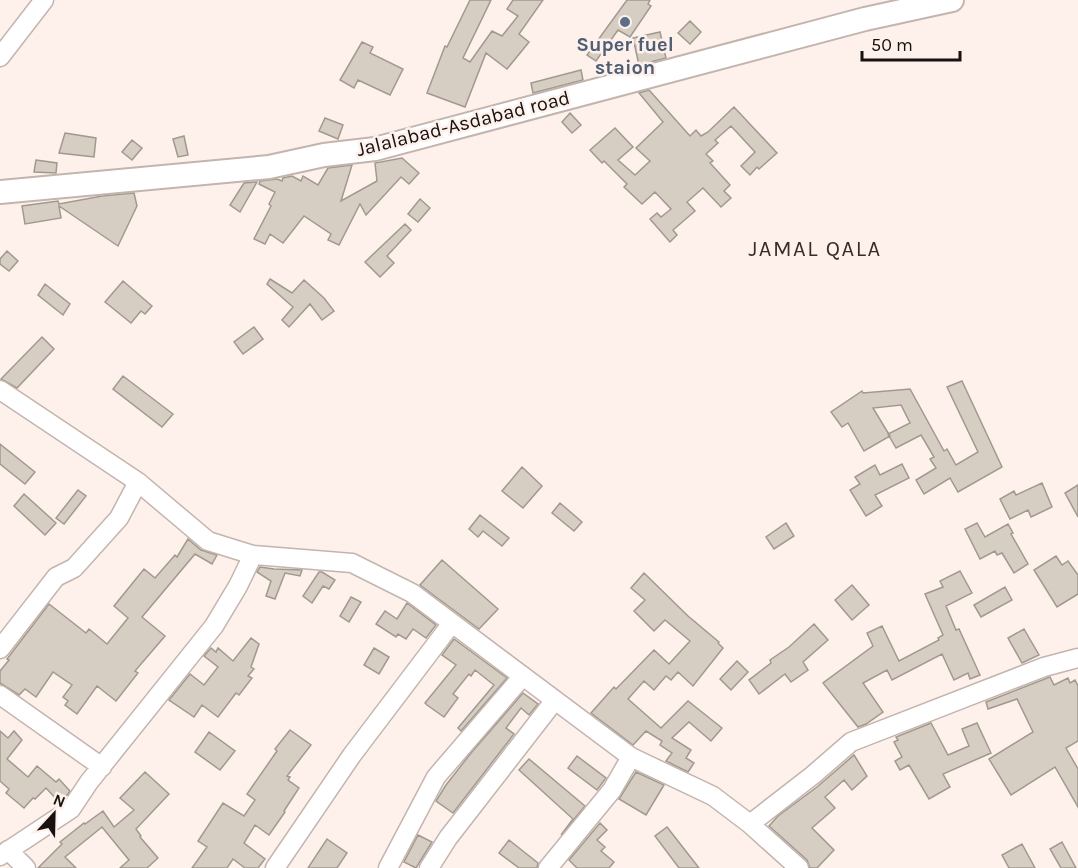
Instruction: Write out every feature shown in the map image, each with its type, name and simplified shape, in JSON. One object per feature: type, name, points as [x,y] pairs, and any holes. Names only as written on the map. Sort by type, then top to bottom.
[{"type":"main road","name":"Jalalabad-Asdabad road","points":[[0,192],[269,167],[324,155],[375,149],[865,20],[952,0]]},
{"type":"street","points":[[0,57],[44,0]]},
{"type":"street","points":[[0,390],[138,482],[208,541],[253,555],[352,563],[412,593],[631,757],[713,796],[750,824],[799,868]]},
{"type":"street","points":[[0,650],[56,577],[74,568],[119,518],[138,482]]},
{"type":"street","points":[[26,868],[4,853],[71,809],[89,782],[214,626],[253,555]]},
{"type":"street","points":[[275,868],[352,755],[452,623]]},
{"type":"street","points":[[750,824],[851,742],[1044,667],[1078,658]]},
{"type":"street","points":[[388,868],[429,786],[523,676]]},
{"type":"street","points":[[0,695],[102,767]]},
{"type":"street","points":[[429,868],[448,838],[555,700]]},
{"type":"street","points":[[549,868],[612,789],[631,757]]},
{"type":"building","points":[[470,0],[491,0],[463,58],[470,62],[492,31],[502,36],[518,16],[507,9],[513,0],[543,0],[519,34],[529,42],[507,69],[486,53],[465,107],[427,93],[445,46],[447,47]]},
{"type":"building","points":[[627,0],[650,0],[648,4],[651,6],[630,37],[618,30],[596,61],[587,55]]},
{"type":"building","points":[[690,21],[701,32],[690,44],[678,33]]},
{"type":"building","points":[[660,32],[666,58],[639,65],[633,38]]},
{"type":"building","points":[[362,42],[373,47],[370,53],[403,69],[390,95],[358,80],[354,88],[340,80]]},
{"type":"building","points":[[581,70],[583,80],[533,93],[531,83]]},
{"type":"building","points":[[649,90],[690,136],[696,130],[701,136],[708,132],[734,107],[777,153],[750,175],[741,166],[755,152],[731,126],[715,140],[718,143],[706,154],[713,161],[710,163],[730,185],[724,191],[731,198],[721,207],[703,188],[687,202],[695,211],[673,230],[677,235],[670,242],[650,219],[657,213],[661,217],[671,209],[655,192],[642,204],[624,187],[627,184],[590,150],[615,128],[633,147],[618,160],[635,175],[650,161],[636,148],[663,122],[639,93]]},
{"type":"building","points":[[570,113],[581,125],[572,133],[562,122]]},
{"type":"building","points":[[325,118],[343,125],[338,139],[319,131]]},
{"type":"building","points":[[65,133],[96,138],[94,157],[59,153]]},
{"type":"building","points":[[184,136],[188,155],[178,157],[173,139]]},
{"type":"building","points":[[132,140],[142,148],[132,160],[122,152]]},
{"type":"building","points":[[402,158],[419,173],[409,184],[401,177],[366,215],[360,204],[339,245],[328,240],[331,234],[304,216],[283,243],[270,234],[265,244],[254,239],[271,206],[269,204],[275,192],[259,184],[260,181],[277,179],[282,181],[283,178],[292,176],[301,181],[303,176],[318,185],[328,168],[352,165],[341,201],[377,181],[375,163]]},
{"type":"building","points":[[36,160],[57,163],[56,173],[34,172]]},
{"type":"building","points":[[257,182],[240,212],[230,205],[244,183]]},
{"type":"building","points":[[134,193],[137,206],[118,246],[59,206],[61,218],[25,224],[22,206],[58,201],[59,204]]},
{"type":"building","points":[[420,199],[430,208],[418,222],[408,214]]},
{"type":"building","points":[[405,224],[411,230],[387,256],[394,263],[380,277],[365,262]]},
{"type":"building","points":[[7,251],[18,261],[9,271],[0,264],[0,259]]},
{"type":"building","points":[[270,279],[292,293],[304,280],[324,298],[334,311],[322,320],[310,304],[289,327],[282,320],[293,307],[267,284]]},
{"type":"building","points":[[123,281],[152,306],[145,314],[141,311],[131,323],[105,302]]},
{"type":"building","points":[[45,284],[70,304],[63,315],[38,295]]},
{"type":"building","points":[[254,327],[263,339],[243,354],[234,342]]},
{"type":"building","points":[[42,337],[54,349],[17,388],[1,379]]},
{"type":"building","points":[[123,376],[173,414],[162,427],[113,389]]},
{"type":"building","points":[[962,381],[1002,467],[958,492],[950,478],[924,494],[916,480],[936,468],[930,459],[934,457],[921,435],[896,448],[889,436],[864,451],[848,423],[842,427],[831,412],[862,391],[863,393],[910,389],[944,451],[947,449],[956,465],[978,452],[947,387]],"holes":[[[901,405],[910,423],[889,434],[873,408]]]},
{"type":"building","points":[[0,444],[35,472],[25,484],[0,464]]},
{"type":"building","points":[[902,464],[909,478],[875,495],[882,506],[866,516],[850,490],[860,484],[855,477],[875,465],[880,475]]},
{"type":"building","points":[[522,467],[542,486],[523,508],[502,491]]},
{"type":"building","points":[[1042,483],[1052,507],[1031,517],[1028,510],[1010,519],[1000,499],[1014,491],[1016,495]]},
{"type":"building","points":[[1078,485],[1078,517],[1065,493]]},
{"type":"building","points":[[78,490],[86,496],[64,524],[56,518]]},
{"type":"building","points":[[24,494],[56,523],[45,535],[14,506]]},
{"type":"building","points":[[560,503],[582,522],[574,531],[552,513]]},
{"type":"building","points":[[480,515],[509,538],[502,546],[483,531],[478,537],[469,529]]},
{"type":"building","points":[[786,523],[794,536],[774,549],[766,537]]},
{"type":"building","points":[[977,523],[985,537],[1008,524],[1028,564],[1014,573],[1002,553],[997,555],[995,551],[980,559],[965,529]]},
{"type":"building","points":[[188,539],[201,550],[217,555],[212,564],[195,554],[142,617],[165,636],[135,671],[138,673],[116,701],[97,686],[77,714],[65,705],[68,701],[63,697],[72,685],[53,672],[36,697],[25,689],[19,695],[0,683],[0,671],[9,660],[7,659],[49,604],[86,633],[89,629],[107,644],[128,618],[114,606],[144,569],[155,578],[175,555],[177,557]]},
{"type":"building","points":[[1056,556],[1062,565],[1068,561],[1078,575],[1078,594],[1057,607],[1034,570]]},
{"type":"building","points":[[442,560],[498,609],[479,629],[420,585]]},
{"type":"building","points":[[260,567],[302,570],[300,576],[285,573],[275,599],[266,596],[271,581],[257,572]]},
{"type":"building","points":[[960,571],[972,593],[946,606],[980,675],[970,679],[968,673],[954,680],[942,654],[892,680],[887,670],[863,683],[883,712],[858,727],[823,683],[873,646],[867,633],[882,626],[899,661],[939,640],[938,638],[943,635],[925,594],[943,587],[940,581]]},
{"type":"building","points":[[319,572],[335,580],[329,589],[323,586],[312,603],[303,596]]},
{"type":"building","points":[[644,573],[723,648],[693,686],[678,672],[671,680],[666,676],[654,690],[644,681],[628,699],[661,728],[688,701],[722,728],[711,741],[689,722],[672,738],[691,750],[686,758],[694,763],[688,772],[666,761],[672,753],[660,745],[662,741],[646,731],[633,745],[591,713],[614,687],[616,689],[654,650],[669,664],[690,641],[665,620],[654,631],[634,611],[645,600],[631,588]]},
{"type":"building","points":[[852,585],[869,605],[852,620],[835,600]]},
{"type":"building","points":[[1005,587],[1012,600],[981,617],[974,605]]},
{"type":"building","points":[[351,597],[361,602],[349,622],[340,616]]},
{"type":"building","points":[[407,603],[436,625],[426,638],[413,629],[406,639],[398,634],[396,637],[376,624],[385,611],[397,619]]},
{"type":"building","points":[[814,624],[828,640],[803,662],[808,670],[791,682],[785,674],[759,694],[749,680]]},
{"type":"building","points":[[1024,629],[1039,655],[1022,663],[1008,638]]},
{"type":"building","points":[[251,638],[259,644],[251,667],[254,669],[248,676],[252,678],[239,695],[236,693],[218,717],[202,705],[194,717],[169,700],[190,674],[204,685],[218,667],[204,656],[211,648],[216,652],[218,648],[233,661]]},
{"type":"building","points":[[454,639],[507,678],[461,731],[458,728],[494,685],[475,670],[453,694],[458,698],[444,717],[425,703],[456,665],[442,655]]},
{"type":"building","points":[[374,648],[389,657],[379,674],[364,665]]},
{"type":"building","points":[[737,661],[748,672],[731,690],[720,679]]},
{"type":"building","points":[[1050,677],[1054,685],[1068,678],[1070,683],[1075,680],[1078,686],[1078,741],[1066,748],[1078,769],[1078,807],[1055,767],[1011,795],[989,759],[1033,732],[1017,699],[988,709],[986,702]]},
{"type":"building","points":[[523,693],[538,704],[529,715],[521,708],[506,728],[514,734],[453,813],[436,801],[471,753]]},
{"type":"building","points":[[931,723],[948,755],[969,746],[962,729],[977,723],[991,753],[943,774],[950,787],[929,799],[909,765],[900,770],[895,761],[902,757],[894,742],[898,740],[896,737]]},
{"type":"building","points":[[290,730],[311,745],[287,776],[290,777],[288,780],[299,788],[269,835],[255,825],[244,843],[265,859],[258,868],[245,868],[233,859],[227,868],[192,868],[207,847],[198,841],[223,803],[244,816],[255,800],[247,794],[277,751],[275,749]]},
{"type":"building","points":[[0,731],[8,738],[14,731],[22,740],[7,759],[28,777],[37,766],[56,782],[59,779],[70,791],[63,801],[60,803],[46,788],[24,808],[6,793],[9,789],[0,781]]},
{"type":"building","points":[[209,732],[235,751],[220,770],[195,752]]},
{"type":"building","points":[[854,755],[867,776],[852,790],[844,780],[825,797],[835,808],[812,828],[834,850],[817,868],[810,868],[807,860],[769,826],[778,816]]},
{"type":"building","points":[[577,756],[606,778],[597,790],[568,768]]},
{"type":"building","points":[[529,759],[585,806],[561,835],[573,819],[519,770]]},
{"type":"building","points":[[145,772],[169,794],[136,829],[158,858],[147,868],[120,868],[129,860],[102,827],[65,857],[76,868],[38,868],[62,844],[60,842],[103,811],[114,827],[134,810],[120,798]]},
{"type":"building","points":[[636,772],[664,785],[646,815],[619,799]]},
{"type":"building","points":[[600,823],[607,830],[597,840],[605,847],[601,851],[614,862],[609,868],[577,868],[569,860]]},
{"type":"building","points":[[667,827],[699,868],[679,868],[655,836]]},
{"type":"building","points":[[418,835],[432,842],[416,868],[404,862]]},
{"type":"building","points":[[327,839],[347,853],[337,868],[308,868]]},
{"type":"building","points":[[509,840],[538,863],[537,868],[519,868],[499,853]]},
{"type":"building","points":[[1062,842],[1076,868],[1061,868],[1050,849]]},
{"type":"building","points":[[1022,844],[1035,868],[1009,868],[1002,855]]},
{"type":"place","name":"Super fuel staion","points":[[625,22]]},
{"type":"district","name":"JAMAL QALA","points":[[815,248]]}]
